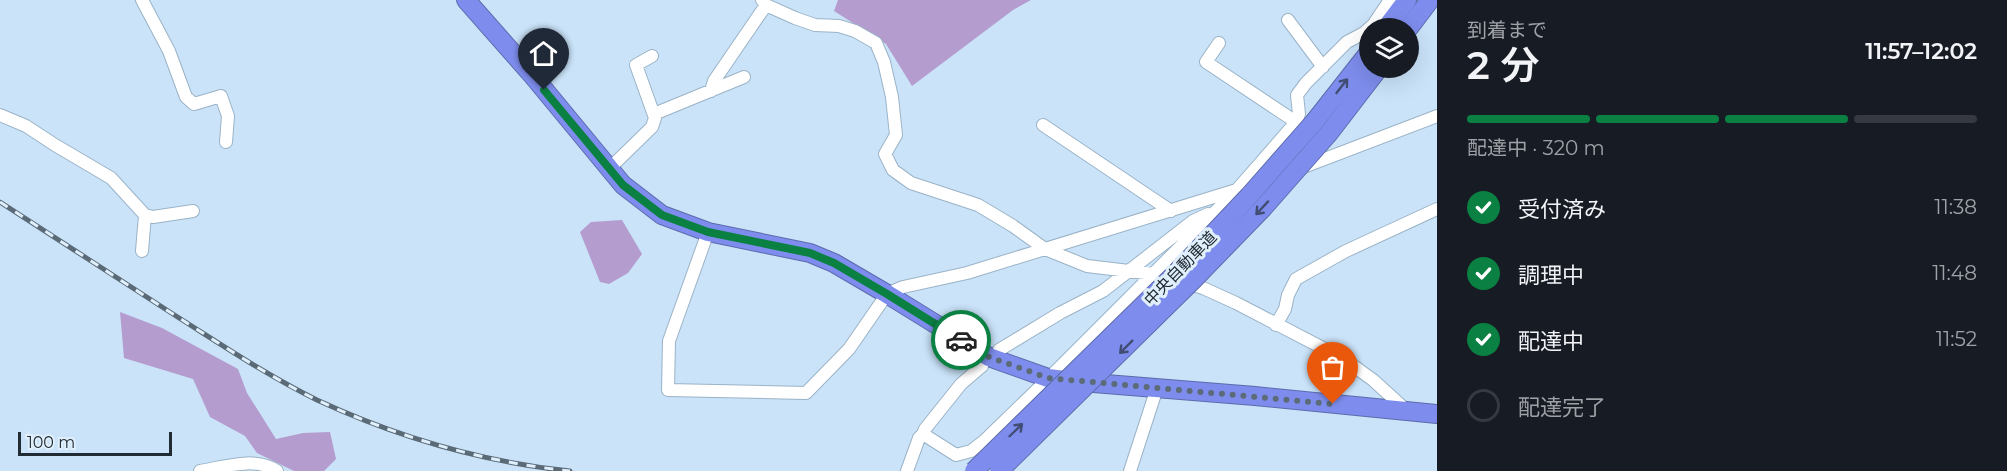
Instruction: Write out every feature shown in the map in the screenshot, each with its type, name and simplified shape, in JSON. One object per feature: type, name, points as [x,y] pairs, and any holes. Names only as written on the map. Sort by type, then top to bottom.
[{"type":"highway","points":[[466,0],[533,76],[623,185],[662,215],[708,232],[810,253],[834,263],[989,357],[1048,378],[1437,414]]},
{"type":"highway","points":[[1394,18],[1407,0]]},
{"type":"highway","points":[[1416,18],[1430,0]]},
{"type":"highway","name":"中央自動車道","points":[[999,471],[1263,208],[1322,127],[1359,68]]},
{"type":"highway","name":"中央自動車道","points":[[974,471],[1370,78]]},
{"type":"street","points":[[142,0],[169,51],[186,97],[194,104],[221,96],[228,116],[226,142]]},
{"type":"street","points":[[923,434],[956,455],[971,451],[984,441],[1234,192],[1296,122],[1299,114],[1297,95],[1306,83],[1347,42],[1364,33],[1390,0]]},
{"type":"street","points":[[711,91],[714,81],[764,3],[815,26],[839,26],[855,31],[876,43],[884,62],[892,97],[896,135],[885,154],[893,170],[910,183],[978,205],[1045,249],[1087,266],[1154,274],[1203,288],[1344,359],[1373,380],[1406,410]]},
{"type":"street","points":[[1288,20],[1323,67]]},
{"type":"street","points":[[1219,43],[1206,62],[1296,122]]},
{"type":"street","points":[[610,168],[652,127],[654,114],[636,65],[652,56]]},
{"type":"street","points":[[654,114],[744,77]]},
{"type":"street","points":[[0,116],[26,126],[111,178],[145,215],[153,217],[193,212]]},
{"type":"street","points":[[708,232],[669,341],[668,390],[806,393],[849,349],[887,294],[903,287],[967,273],[1234,192],[1437,116]]},
{"type":"street","points":[[1043,125],[1171,211]]},
{"type":"street","points":[[1276,325],[1286,309],[1288,295],[1296,279],[1346,251],[1437,209]]},
{"type":"street","points":[[999,350],[1103,291],[1193,222],[1217,210]]},
{"type":"street","points":[[141,251],[145,215]]},
{"type":"street","points":[[907,471],[919,438],[925,429],[961,384],[982,366]]},
{"type":"street","points":[[1130,471],[1157,388]]},
{"type":"street","points":[[200,471],[247,463],[262,464],[277,471]]},
{"type":"shaded area","points":[[838,0],[1031,0],[1013,10],[912,86],[886,44],[834,11]]},
{"type":"shaded area","points":[[622,220],[642,254],[628,273],[609,284],[600,282],[580,232],[591,222]]},
{"type":"shaded area","points":[[120,312],[162,328],[238,369],[247,393],[276,439],[303,433],[330,432],[336,459],[324,471],[294,471],[257,453],[245,436],[210,417],[193,379],[124,358]]},
{"type":"railway","points":[[0,202],[228,349],[317,400],[378,425],[441,446],[505,461],[570,471]]},
{"type":"way so far","points":[[961,340],[989,357],[1020,370],[1048,378],[1333,404]]},
{"type":"route","points":[[544,90],[623,185],[662,215],[683,225],[708,232],[810,253],[834,263],[961,340]]}]
